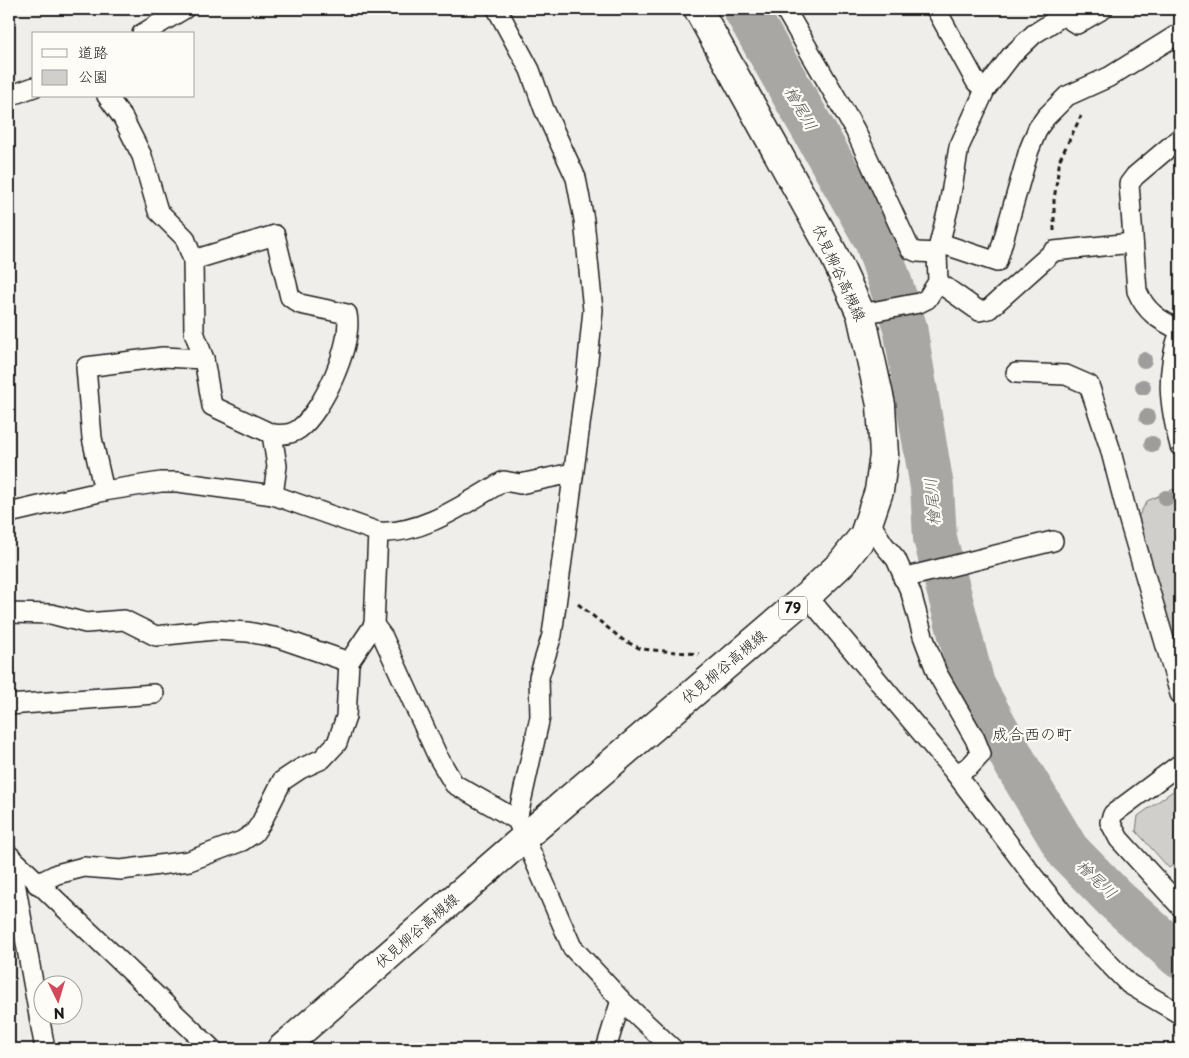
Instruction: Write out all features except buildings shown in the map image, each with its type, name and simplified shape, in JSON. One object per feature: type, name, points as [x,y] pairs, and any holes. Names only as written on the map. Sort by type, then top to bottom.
[{"type":"main road","name":"伏見柳谷高槻線","points":[[281,1049],[521,828],[739,654],[807,596],[842,563],[864,535],[879,491],[884,455],[881,405],[867,313],[698,9]]},
{"type":"street","points":[[145,32],[184,9]]},
{"type":"street","points":[[497,9],[530,70],[544,109],[576,178],[584,220],[593,310],[586,380],[572,472],[552,634],[539,676],[540,717],[521,828],[572,947],[621,1000],[673,1049]]},
{"type":"street","points":[[785,9],[855,130],[910,249],[917,252],[939,248],[997,262],[1029,150],[1038,128],[1046,117],[1067,96],[1109,77],[1180,33]]},
{"type":"street","points":[[936,9],[976,82],[985,90]]},
{"type":"street","points":[[867,313],[919,303],[927,299],[938,282],[939,248],[959,147],[985,90],[1011,56],[1034,34],[1066,11],[1078,24],[1103,9]]},
{"type":"street","points":[[9,96],[32,88]]},
{"type":"street","points":[[108,98],[123,118],[142,156],[158,211],[185,238],[194,260],[194,332],[204,359],[212,406],[272,434],[284,435],[298,430],[328,393],[335,380],[349,322],[347,314],[300,304],[290,297],[275,235],[194,260]]},
{"type":"street","points":[[1180,138],[1135,176],[1129,184],[1137,291],[1143,304],[1154,316],[1180,330],[1171,356],[1170,380],[1172,416],[1180,446]]},
{"type":"street","points":[[938,282],[980,311],[989,309],[1054,251],[1132,243]]},
{"type":"street","points":[[104,491],[92,438],[86,366],[163,356],[204,359]]},
{"type":"street","points":[[1016,373],[1066,375],[1089,385],[1110,448],[1128,517],[1180,694]]},
{"type":"street","points":[[272,434],[277,466],[273,496]]},
{"type":"street","points":[[9,513],[104,491],[161,482],[178,482],[273,496],[378,532],[398,532],[439,517],[504,481],[520,484],[572,472]]},
{"type":"street","points":[[869,521],[896,560],[911,593],[922,636],[937,673],[975,739],[980,754],[970,766],[956,774]]},
{"type":"street","points":[[37,884],[57,874],[84,866],[121,870],[189,861],[242,841],[254,833],[282,781],[300,769],[322,759],[337,743],[346,717],[349,662],[374,625],[378,532]]},
{"type":"street","points":[[903,578],[1053,541]]},
{"type":"street","points":[[807,596],[956,774],[1033,876],[1079,932],[1130,984],[1176,1006]]},
{"type":"street","points":[[9,613],[51,614],[86,623],[124,620],[156,636],[214,630],[248,632],[279,638],[349,662]]},
{"type":"street","points":[[374,625],[382,637],[438,757],[454,784],[521,828]]},
{"type":"street","points":[[9,706],[154,694]]},
{"type":"street","points":[[1180,764],[1112,814],[1110,822],[1119,839],[1180,906]]},
{"type":"street","points":[[10,857],[212,1049]]},
{"type":"street","points":[[10,857],[45,1049]]},
{"type":"street","points":[[606,1049],[621,1000]]},
{"type":"path","points":[[1054,251],[1054,200],[1060,159],[1078,118],[1086,112]]},
{"type":"path","points":[[558,590],[623,640],[641,649],[683,654],[739,654]]},
{"type":"green space","points":[[1174,489],[1180,510],[1180,666],[1138,517],[1147,501]]},
{"type":"green space","points":[[1180,786],[1180,860],[1169,868],[1136,831],[1138,816]]},
{"type":"waterway","name":"檜尾川","points":[[745,9],[876,240],[905,327],[932,487],[935,538],[973,685],[1017,766],[1068,851],[1115,899],[1180,957]]},
{"type":"district","name":"成合西の町","points":[[1032,734]]}]
